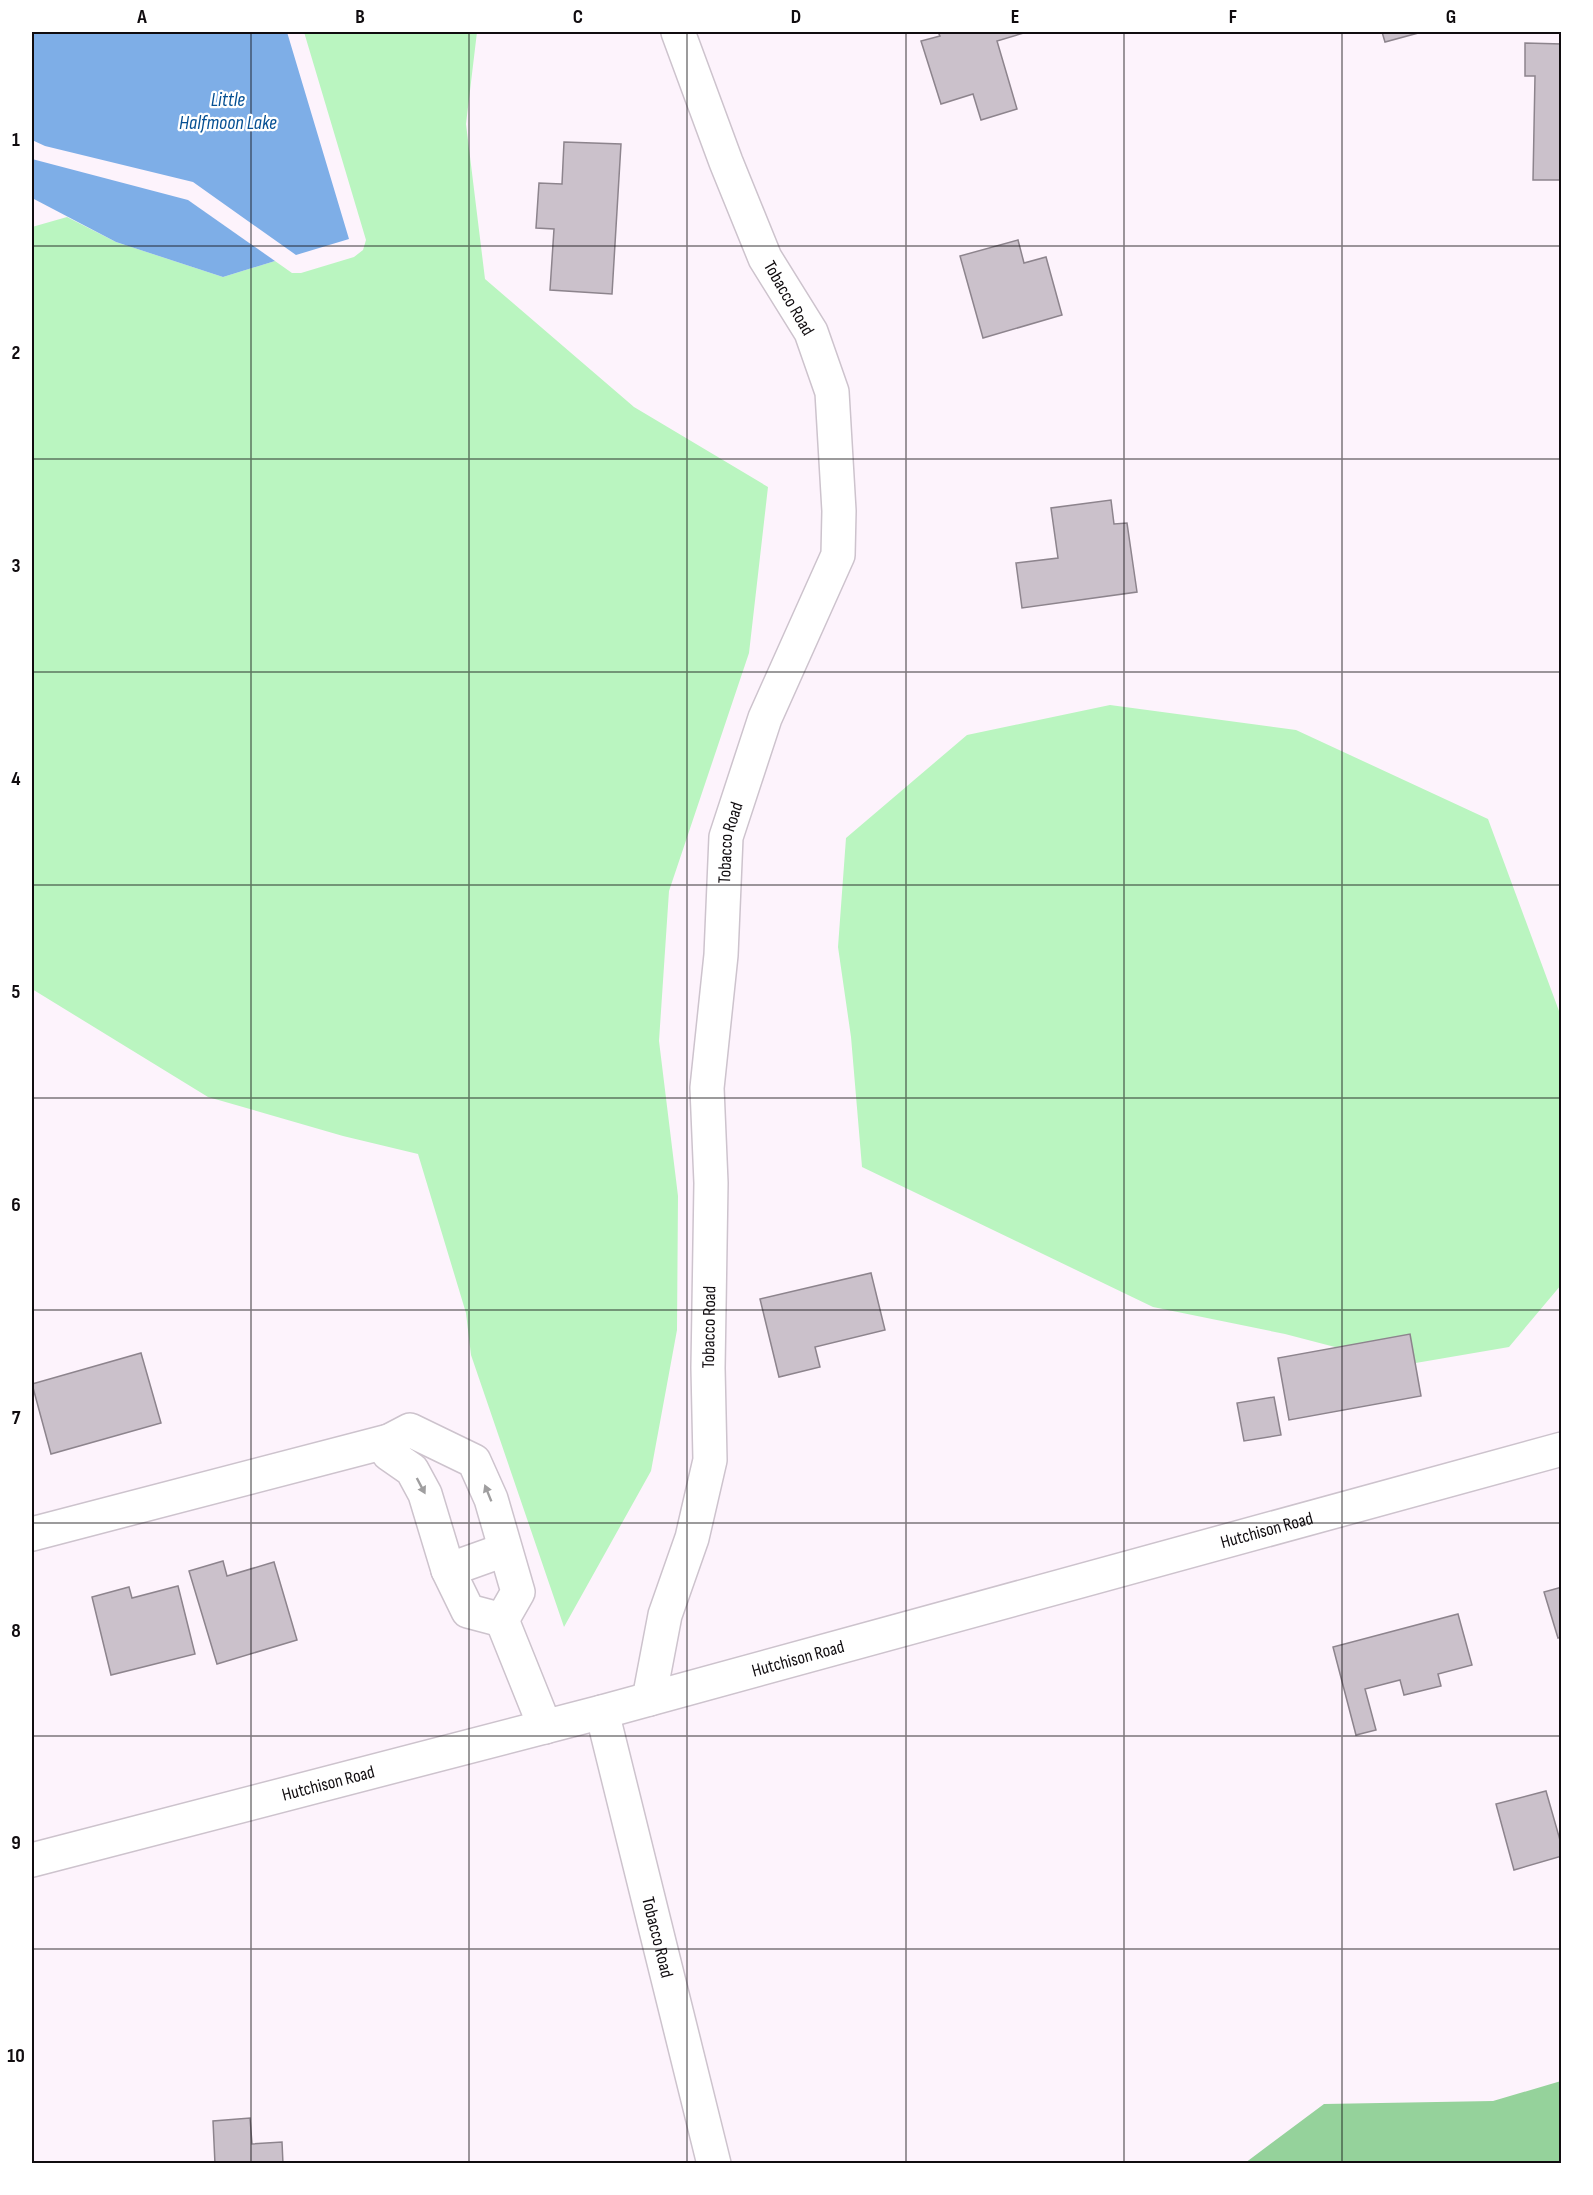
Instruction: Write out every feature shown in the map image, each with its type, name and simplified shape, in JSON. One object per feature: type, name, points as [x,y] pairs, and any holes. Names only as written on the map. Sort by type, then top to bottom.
[{"type":"street","name":"Tobacco Road","points":[[649,1699],[665,1615],[692,1538],[710,1460],[708,1368],[711,1183],[707,1088],[721,955],[726,837],[765,718],[838,555],[839,511],[832,392],[811,332],[765,258],[726,162],[678,32]]},
{"type":"street","points":[[32,1534],[389,1442],[410,1430],[474,1461],[491,1499],[518,1592],[502,1620]]},
{"type":"street","points":[[389,1442],[389,1454],[412,1470],[425,1494],[448,1570],[468,1611],[502,1620]]},
{"type":"street","name":"Hutchison Road","points":[[32,1860],[602,1712],[1562,1449]]},
{"type":"street","points":[[448,1570],[504,1550]]},
{"type":"street","points":[[502,1620],[545,1727]]},
{"type":"street","name":"Tobacco Road","points":[[602,1712],[714,2163]]},
{"type":"green space","points":[[304,32],[477,32],[466,124],[485,279],[634,407],[768,487],[749,653],[669,891],[659,1041],[678,1196],[677,1330],[651,1471],[564,1627],[471,1355],[466,1313],[418,1154],[343,1136],[208,1097],[32,989],[32,227],[67,217],[116,242],[223,277],[275,261],[292,273],[301,273],[354,257],[363,250],[366,240]]},
{"type":"green space","points":[[1110,705],[1296,730],[1488,819],[1559,1011],[1561,1023],[1561,1285],[1509,1347],[1404,1365],[1285,1334],[1153,1307],[862,1167],[851,1037],[838,947],[846,838],[967,735]]},
{"type":"green space","points":[[1561,2081],[1561,2163],[1245,2163],[1324,2104],[1493,2101]]},
{"type":"water","name":"Little Halfmoon Lake","points":[[32,32],[287,32],[349,239],[296,255],[193,182],[45,146],[32,140]]},
{"type":"water","points":[[32,159],[188,200],[275,261],[223,277],[116,242],[32,198]]},
{"type":"building","points":[[938,32],[1027,32],[997,41],[1017,109],[981,120],[973,94],[941,104],[921,41],[940,36]]},
{"type":"building","points":[[1382,32],[1422,32],[1385,42]]},
{"type":"building","points":[[1525,43],[1562,44],[1562,180],[1533,180],[1535,76],[1525,76]]},
{"type":"building","points":[[564,142],[621,144],[612,294],[550,290],[554,229],[536,228],[539,183],[562,184]]},
{"type":"building","points":[[1018,240],[1024,263],[1046,257],[1062,315],[983,338],[960,256]]},
{"type":"building","points":[[1111,500],[1114,524],[1127,523],[1137,592],[1022,608],[1016,563],[1058,558],[1051,508]]},
{"type":"building","points":[[871,1273],[885,1330],[815,1347],[820,1367],[779,1377],[760,1299]]},
{"type":"building","points":[[1410,1334],[1421,1396],[1289,1420],[1278,1358]]},
{"type":"building","points":[[141,1353],[161,1423],[51,1454],[32,1384]]},
{"type":"building","points":[[1274,1397],[1281,1435],[1244,1441],[1237,1403]]},
{"type":"building","points":[[223,1561],[227,1576],[274,1562],[297,1640],[217,1664],[189,1571]]},
{"type":"building","points":[[178,1586],[195,1654],[111,1675],[92,1597],[129,1587],[132,1598]]},
{"type":"building","points":[[1562,1587],[1562,1637],[1558,1638],[1544,1592]]},
{"type":"building","points":[[1458,1614],[1472,1665],[1438,1674],[1441,1686],[1404,1695],[1400,1680],[1365,1689],[1376,1730],[1356,1735],[1333,1647]]},
{"type":"building","points":[[1546,1791],[1562,1847],[1562,1856],[1514,1870],[1496,1804]]},
{"type":"building","points":[[250,2118],[252,2144],[282,2142],[283,2164],[215,2164],[213,2121]]}]
